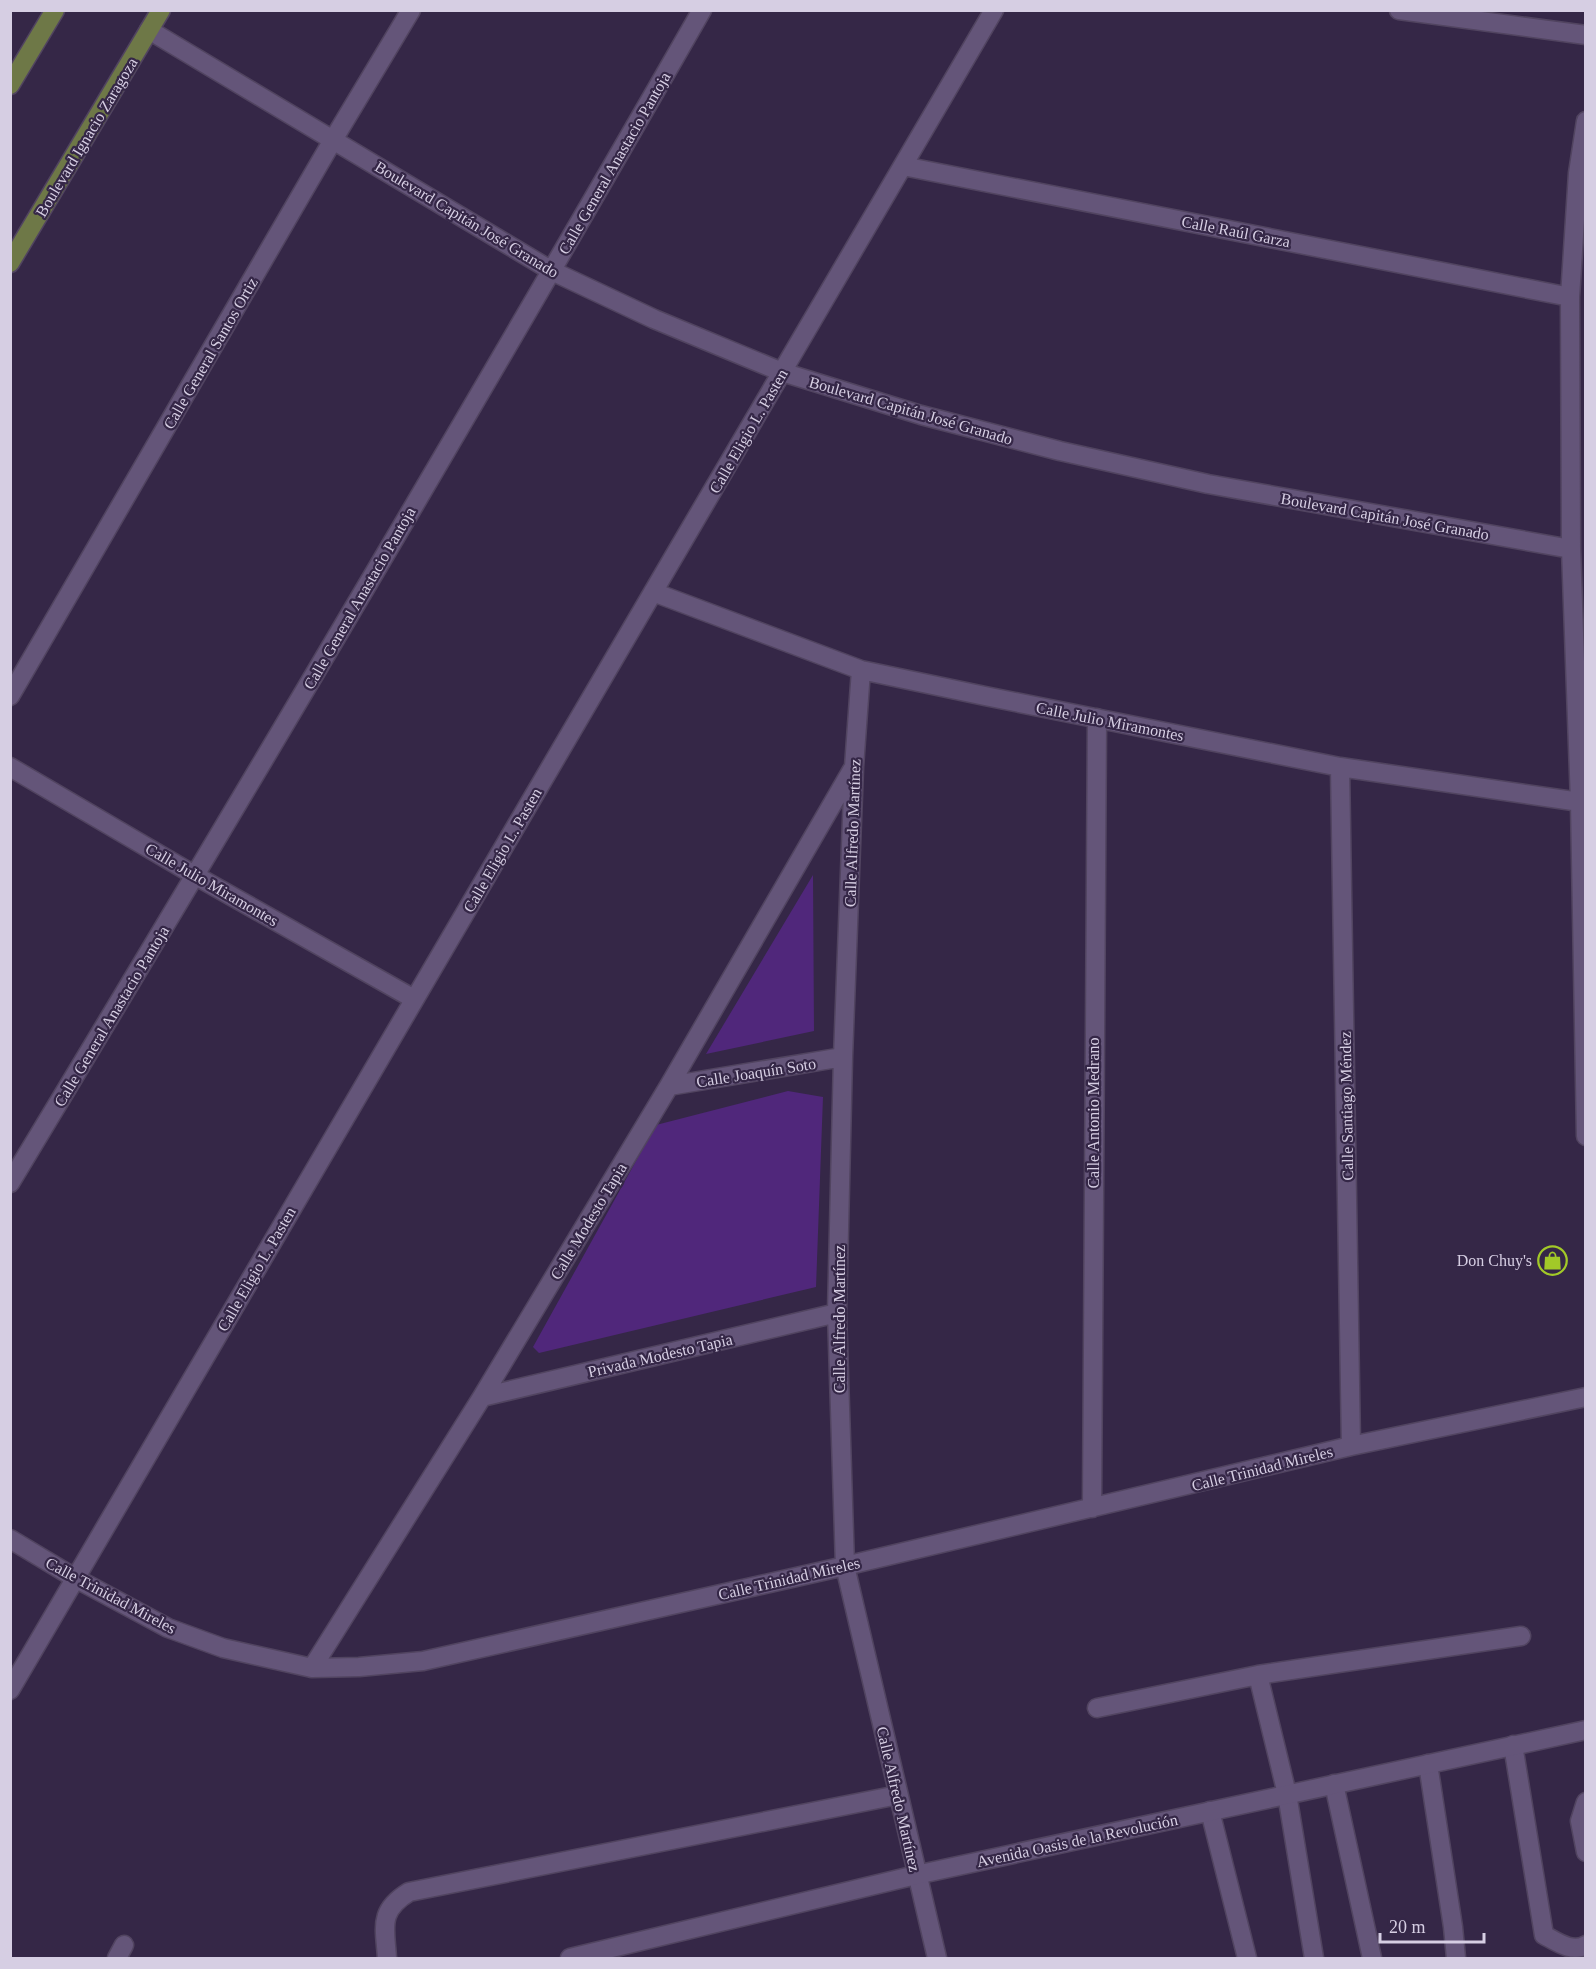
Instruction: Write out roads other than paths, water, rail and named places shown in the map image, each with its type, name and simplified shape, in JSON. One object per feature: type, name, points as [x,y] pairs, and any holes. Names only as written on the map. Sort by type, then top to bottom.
[{"type":"main road","points":[[10,85],[54,10]]},
{"type":"main road","name":"Boulevard Ignacio Zaragoza","points":[[10,262],[161,10]]},
{"type":"street","name":"Calle General Santos Ortiz","points":[[10,696],[411,10]]},
{"type":"street","name":"Calle General Anastacio Pantoja","points":[[10,1183],[196,876],[552,271],[702,10]]},
{"type":"street","name":"Calle Eligio L. Pasten","points":[[10,1690],[994,10]]},
{"type":"street","points":[[1399,10],[1586,35]]},
{"type":"street","name":"Boulevard Capitán José Granado","points":[[149,30],[552,271],[654,319],[782,372],[921,415],[1060,451],[1208,484],[1571,549]]},
{"type":"street","points":[[1586,121],[1578,172],[1570,297],[1571,549],[1580,802],[1586,1136]]},
{"type":"street","name":"Calle Raúl Garza","points":[[903,166],[1570,297]]},
{"type":"street","name":"Calle Julio Miramontes","points":[[653,592],[861,670],[1340,767],[1580,802]]},
{"type":"street","name":"Calle Alfredo Martínez","points":[[861,670],[854,767],[843,1057],[837,1313],[845,1566],[937,1959]]},
{"type":"street","name":"Calle Antonio Medrano","points":[[1092,1509],[1097,718]]},
{"type":"street","name":"Calle Julio Miramontes","points":[[10,767],[196,876],[414,999]]},
{"type":"street","name":"Calle Modesto Tapia","points":[[312,1668],[482,1397],[669,1086],[854,767]]},
{"type":"street","name":"Calle Santiago Méndez","points":[[1340,767],[1351,1446]]},
{"type":"street","name":"Calle Joaquín Soto","points":[[669,1086],[843,1057]]},
{"type":"street","name":"Privada Modesto Tapia","points":[[482,1397],[837,1313]]},
{"type":"street","name":"Calle Trinidad Mireles","points":[[10,1539],[75,1578],[168,1628],[223,1648],[312,1668],[359,1667],[423,1661],[1092,1509],[1351,1446],[1586,1397]]},
{"type":"street","points":[[1097,1708],[1258,1675],[1521,1636]]},
{"type":"street","points":[[1258,1675],[1287,1794],[1314,1959]]},
{"type":"street","name":"Avenida Oasis de la Revolución","points":[[570,1959],[916,1875],[1586,1730]]},
{"type":"street","points":[[1513,1745],[1544,1935],[1567,1947],[1586,1945]]},
{"type":"street","points":[[1428,1764],[1456,1959]]},
{"type":"street","points":[[1334,1784],[1372,1959]]},
{"type":"street","points":[[387,1959],[385,1919],[395,1900],[409,1892],[898,1795]]},
{"type":"street","points":[[1586,1802],[1580,1821],[1586,1852]]},
{"type":"street","points":[[1210,1811],[1247,1959]]},
{"type":"place","name":"Don Chuy's","points":[[1553,1260]]}]
